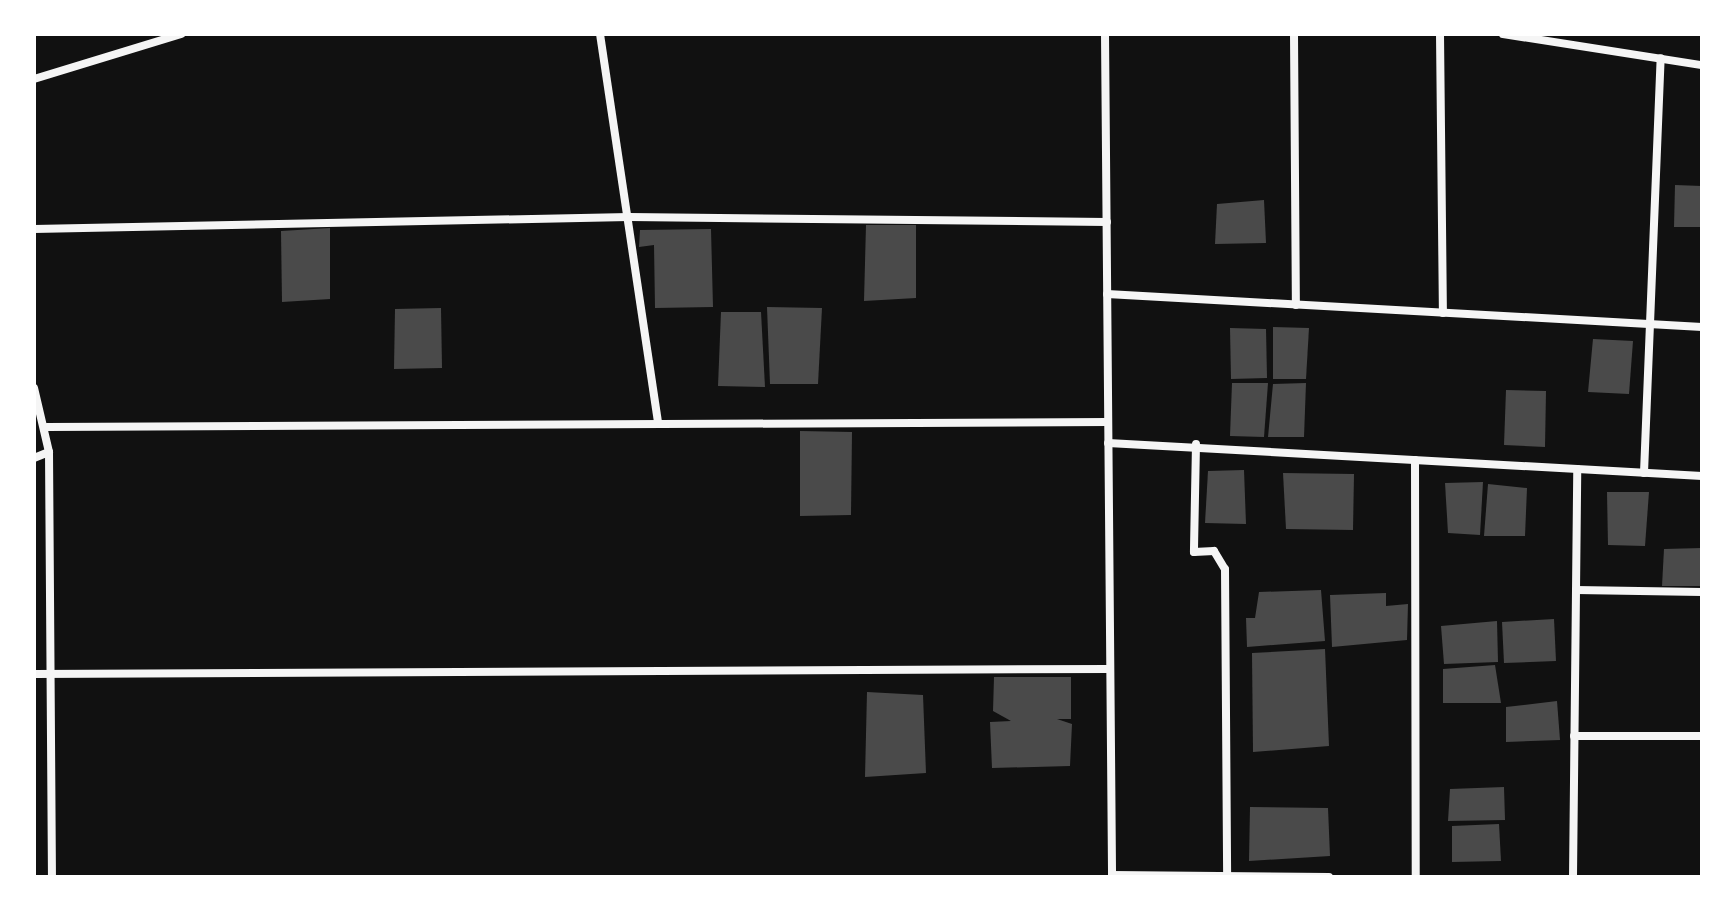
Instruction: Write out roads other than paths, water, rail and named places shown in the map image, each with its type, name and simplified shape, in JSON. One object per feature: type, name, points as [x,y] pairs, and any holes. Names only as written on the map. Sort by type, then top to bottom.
[{"type":"street","points":[[34,79],[181,34]]},
{"type":"street","points":[[600,34],[658,424]]},
{"type":"street","points":[[1105,34],[1112,876],[1329,877]]},
{"type":"street","points":[[1294,34],[1296,305]]},
{"type":"street","points":[[1440,34],[1443,313]]},
{"type":"street","points":[[1503,34],[1702,65]]},
{"type":"street","points":[[1644,473],[1646,324],[1661,58]]},
{"type":"street","points":[[34,229],[629,217],[1107,222]]},
{"type":"street","points":[[1107,294],[1702,327]]},
{"type":"street","points":[[34,388],[47,427],[49,452],[52,877]]},
{"type":"street","points":[[47,427],[1108,422]]},
{"type":"street","points":[[1108,443],[1196,444],[1702,476]]},
{"type":"street","points":[[1196,444],[1194,552],[1214,551],[1225,569],[1227,876]]},
{"type":"street","points":[[34,458],[49,452]]},
{"type":"street","points":[[1415,460],[1416,877]]},
{"type":"street","points":[[1573,877],[1577,469]]},
{"type":"street","points":[[1576,590],[1702,592]]},
{"type":"street","points":[[34,674],[1110,669]]},
{"type":"street","points":[[1574,736],[1702,736]]}]
